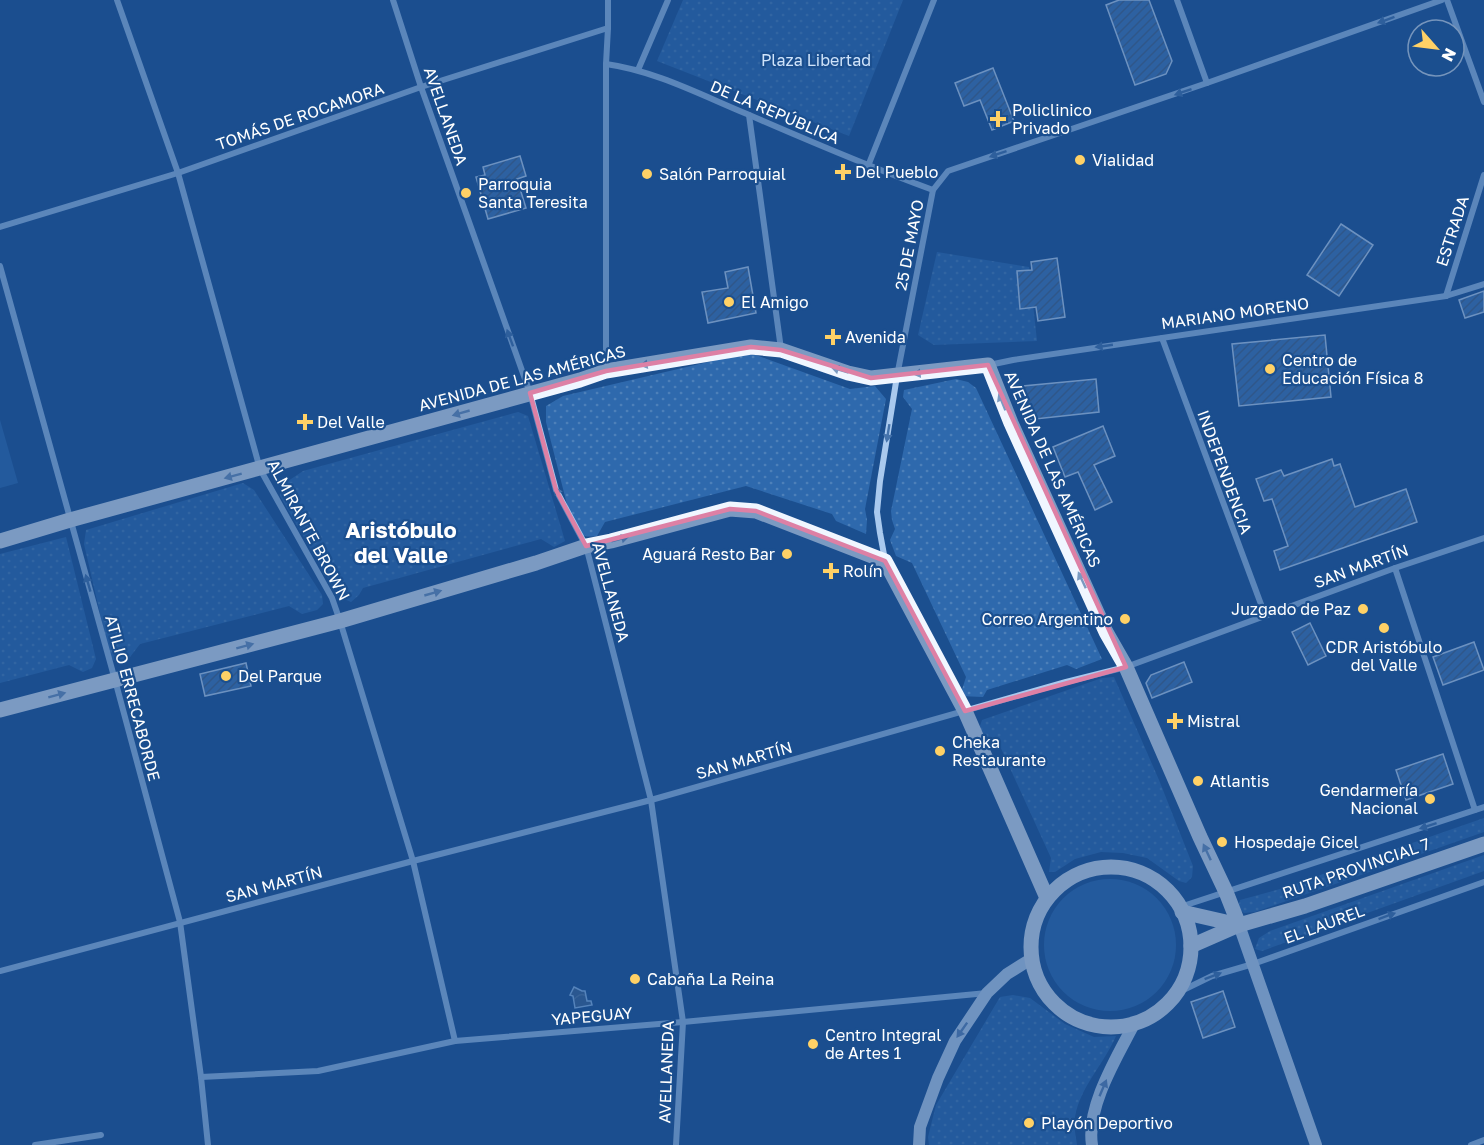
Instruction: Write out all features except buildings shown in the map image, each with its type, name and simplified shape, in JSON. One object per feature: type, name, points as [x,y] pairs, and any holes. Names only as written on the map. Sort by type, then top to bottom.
[{"type":"main road","name":"AVENIDA DE LAS AMÉRICAS","points":[[0,541],[606,371],[751,347],[781,350],[848,373],[871,378],[988,365],[1011,423],[1106,632],[1126,667],[1239,925]]},
{"type":"main road","points":[[0,710],[340,621],[586,546],[730,509],[756,511],[885,561],[965,711],[1047,898]]},
{"type":"main road","name":"RUTA PROVINCIAL 7","points":[[1191,946],[1239,925],[1305,906],[1484,844]]},
{"type":"main road","points":[[1117,867],[1143,873],[1165,888],[1181,909],[1189,927],[1191,946],[1187,972],[1175,994],[1157,1013],[1134,1024],[1107,1028],[1080,1022],[1056,1007],[1039,985],[1031,959],[1031,937],[1036,916],[1047,898],[1066,880],[1090,869],[1117,867]]},
{"type":"main road","name":"RUTA PROVINCIAL 7","points":[[1181,909],[1239,925]]},
{"type":"main road","points":[[1239,925],[1316,1145]]},
{"type":"main road","points":[[919,1145],[920,1127],[955,1041],[987,993],[1007,974],[1031,959]]},
{"type":"main road","points":[[1092,1145],[1095,1108],[1134,1024]]},
{"type":"street","name":"ALMIRANTE BROWN","points":[[117,0],[178,173],[260,469],[332,598],[340,621],[413,861],[455,1041]]},
{"type":"street","name":"AVELLANEDA","points":[[393,0],[421,87],[530,393],[556,490],[586,546],[651,800],[683,1022],[676,1145]]},
{"type":"street","points":[[606,371],[608,0]]},
{"type":"street","points":[[638,70],[668,0]]},
{"type":"street","points":[[868,166],[934,0]]},
{"type":"street","points":[[1177,0],[1208,83]]},
{"type":"street","name":"25 DE MAYO","points":[[885,561],[878,500],[897,375],[933,190],[948,171],[1208,83],[1442,0]]},
{"type":"street","points":[[1447,0],[1484,102]]},
{"type":"street","name":"TOMÁS DE ROCAMORA","points":[[0,226],[178,173],[421,87],[608,28]]},
{"type":"street","name":"DE LA REPÚBLICA","points":[[606,64],[638,70],[681,86],[868,166],[933,190]]},
{"type":"street","points":[[749,115],[781,350]]},
{"type":"street","name":"ESTRADA","points":[[1446,296],[1484,175]]},
{"type":"street","name":"ATILIO ERRECABORDE","points":[[0,266],[180,922],[201,1077],[207,1145]]},
{"type":"street","name":"MARIANO MORENO","points":[[988,365],[1446,296],[1484,284]]},
{"type":"street","name":"INDEPENDENCIA","points":[[1162,338],[1264,615]]},
{"type":"street","name":"SAN MARTÍN","points":[[0,971],[651,800],[1126,667],[1264,615],[1484,538]]},
{"type":"street","points":[[1395,568],[1475,810]]},
{"type":"street","points":[[1181,909],[1484,807]]},
{"type":"street","name":"EL LAUREL","points":[[1175,994],[1212,976],[1484,882]]},
{"type":"street","name":"YAPEGUAY","points":[[201,1077],[318,1071],[455,1041],[987,993]]},
{"type":"street","points":[[35,1145],[101,1136]]},
{"type":"street","points":[[1471,1145],[1484,1140]]},
{"type":"highlighted area","points":[[751,347],[781,350],[871,378],[988,365],[1126,667],[965,711],[885,561],[756,511],[730,509],[586,546],[556,490],[530,393],[606,371]]},
{"type":"green space","name":"Plaza Libertad","points":[[683,0],[903,0],[849,136],[657,61]]},
{"type":"green space","points":[[937,252],[1029,267],[1037,341],[934,345],[918,335]]},
{"type":"green space","points":[[742,354],[756,355],[850,389],[875,386],[886,399],[865,509],[866,534],[836,521],[832,514],[746,486],[605,522],[597,536],[588,537],[580,533],[572,524],[546,422],[546,406],[563,396]]},
{"type":"green space","points":[[956,379],[968,382],[976,388],[1102,659],[1076,669],[1067,665],[987,690],[983,697],[960,696],[966,677],[912,563],[896,556],[890,540],[895,529],[891,511],[912,409],[903,397],[904,390]]},
{"type":"green space","points":[[518,412],[528,416],[565,541],[554,547],[541,539],[363,588],[351,602],[338,596],[280,496],[282,485],[303,471]]},
{"type":"green space","points":[[0,420],[18,483],[0,488]]},
{"type":"green space","points":[[243,483],[254,490],[322,595],[323,604],[317,610],[302,614],[289,606],[140,644],[127,661],[116,662],[110,657],[84,544],[86,530]]},
{"type":"green space","points":[[66,537],[96,659],[92,668],[83,672],[69,665],[0,683],[0,554]]},
{"type":"green space","points":[[1114,677],[1193,866],[1192,877],[1186,883],[1179,881],[1147,858],[1123,853],[1101,852],[1075,859],[1055,872],[1049,872],[1051,858],[999,744],[987,741],[979,729],[982,720],[1102,678]]},
{"type":"green space","points":[[1484,818],[1484,832],[1255,912],[1244,913],[1238,908],[1240,900],[1280,889]]},
{"type":"green space","points":[[1484,855],[1484,871],[1262,951],[1255,949],[1259,938],[1270,931]]},
{"type":"green space","points":[[1110,879],[1135,884],[1157,898],[1171,920],[1176,945],[1171,970],[1157,992],[1135,1006],[1110,1011],[1085,1006],[1063,992],[1049,970],[1044,945],[1049,920],[1063,898],[1085,884]]},
{"type":"green space","points":[[1013,995],[1030,998],[1065,1024],[1094,1037],[1116,1036],[1078,1106],[1074,1123],[1077,1145],[929,1145],[928,1137],[936,1105],[1000,997]]},
{"type":"water","points":[[574,987],[585,991],[587,1001],[591,1001],[592,1005],[575,1008],[573,996],[570,995]]},
{"type":"place","name":"Policlinico Privado","points":[[998,119]]},
{"type":"place","name":"Vialidad","points":[[1080,160]]},
{"type":"place","name":"Del Pueblo","points":[[843,172]]},
{"type":"place","name":"Salón Parroquial","points":[[647,174]]},
{"type":"place","name":"Parroquia Santa Teresita","points":[[466,193]]},
{"type":"place","name":"El Amigo","points":[[729,302]]},
{"type":"place","name":"Avenida","points":[[833,337]]},
{"type":"place","name":"Centro de Educación Física 8","points":[[1270,369]]},
{"type":"place","name":"Del Valle","points":[[305,422]]},
{"type":"place","name":"Aguará Resto Bar","points":[[787,554]]},
{"type":"place","name":"Rolín","points":[[831,571]]},
{"type":"place","name":"Juzgado de Paz","points":[[1363,609]]},
{"type":"place","name":"Correo Argentino","points":[[1125,619]]},
{"type":"place","name":"CDR Aristóbulo del Valle","points":[[1384,628]]},
{"type":"place","name":"Del Parque","points":[[226,676]]},
{"type":"place","name":"Mistral","points":[[1175,721]]},
{"type":"place","name":"Cheka Restaurante","points":[[940,751]]},
{"type":"place","name":"Atlantis","points":[[1198,781]]},
{"type":"place","name":"Gendarmería Nacional","points":[[1430,799]]},
{"type":"place","name":"Hospedaje Gicel","points":[[1222,842]]},
{"type":"place","name":"Cabaña La Reina","points":[[635,979]]},
{"type":"place","name":"Centro Integral de Artes 1","points":[[813,1044]]},
{"type":"place","name":"Playón Deportivo","points":[[1029,1123]]},
{"type":"district","name":"Aristóbulo del Valle","points":[[401,542]]}]
